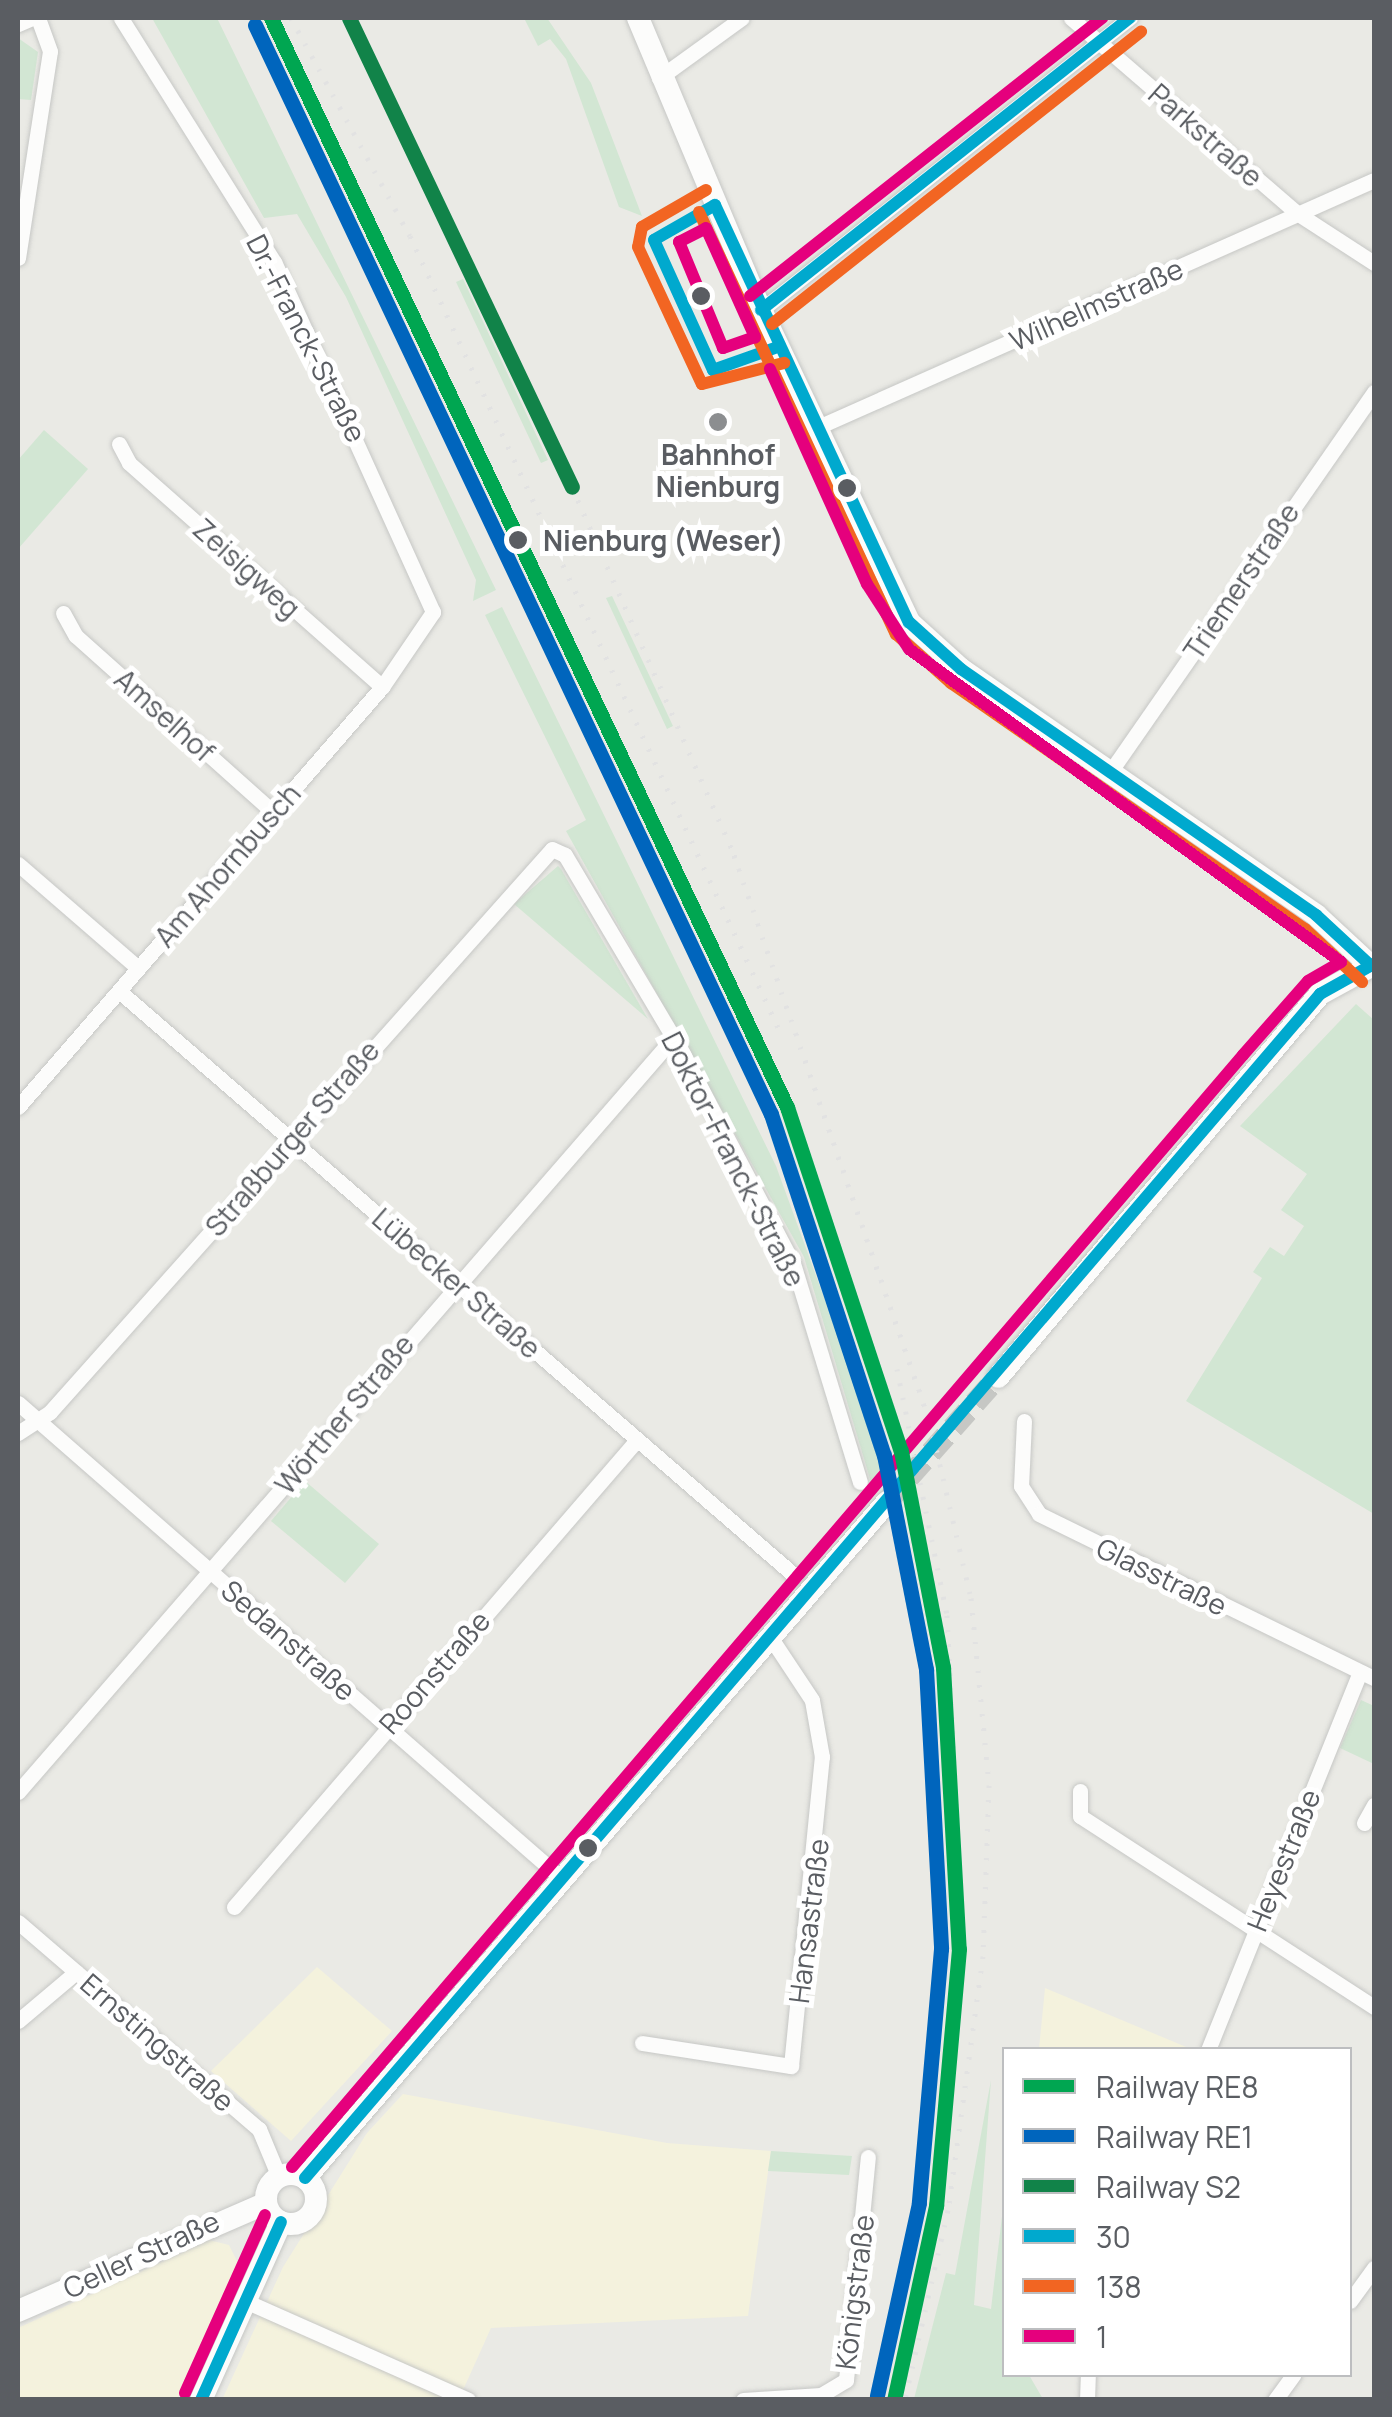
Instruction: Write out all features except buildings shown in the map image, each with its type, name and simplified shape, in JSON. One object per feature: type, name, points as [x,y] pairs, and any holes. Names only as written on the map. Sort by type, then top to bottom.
[{"type":"main road","points":[[638,18],[658,78],[761,310],[908,622],[1110,772],[1316,915],[1373,964],[1320,994],[998,1377]]},
{"type":"main road","points":[[304,2178],[887,1502]]},
{"type":"main road","points":[[201,2400],[281,2222],[311,2213],[314,2190],[304,2178],[279,2177],[266,2203],[281,2222]]},
{"type":"main road","name":"Celler Straße","points":[[18,2311],[266,2203]]},
{"type":"street","points":[[18,24],[35,18],[50,51],[18,255]]},
{"type":"street","name":"Dr.-Franck-Straße","points":[[121,18],[281,276],[428,585],[432,621]]},
{"type":"street","points":[[658,78],[742,18]]},
{"type":"street","name":"Parkstraße","points":[[1071,18],[1296,213],[1374,264]]},
{"type":"street","points":[[761,310],[1130,18]]},
{"type":"street","name":"Wilhelmstraße","points":[[818,427],[1374,180]]},
{"type":"street","name":"Triemerstraße","points":[[1110,772],[1374,392]]},
{"type":"street","name":"Zeisigweg","points":[[119,444],[129,463],[382,687]]},
{"type":"street","name":"Amselhof","points":[[63,613],[76,636],[273,812]]},
{"type":"street","name":"Am Ahornbusch","points":[[18,1106],[382,687],[432,621]]},
{"type":"street","name":"Straßburger Straße","points":[[18,1432],[37,1420],[541,854],[565,855]]},
{"type":"street","name":"Doktor-Franck-Straße","points":[[565,855],[673,1038],[793,1263],[860,1482]]},
{"type":"street","points":[[18,864],[138,968]]},
{"type":"street","name":"Lübecker Straße","points":[[119,991],[795,1576]]},
{"type":"street","name":"Wörther Straße","points":[[18,1792],[211,1572],[456,1282],[673,1038]]},
{"type":"street","name":"Sedanstraße","points":[[18,1403],[561,1878]]},
{"type":"street","name":"Glasstraße","points":[[1024,1421],[1022,1486],[1039,1514],[1368,1675]]},
{"type":"street","name":"Roonstraße","points":[[234,1907],[636,1441]]},
{"type":"street","name":"Hansastraße","points":[[642,2043],[791,2066],[822,1757],[812,1700],[770,1638]]},
{"type":"street","name":"Heyestraße","points":[[1209,2047],[1258,1925],[1368,1675]]},
{"type":"street","points":[[1080,1792],[1080,1816],[1258,1925],[1374,2008]]},
{"type":"street","points":[[1364,1824],[1374,1806]]},
{"type":"street","name":"Ernstingstraße","points":[[18,1922],[259,2129],[279,2177]]},
{"type":"street","points":[[18,2021],[76,1972]]},
{"type":"street","name":"Königstraße","points":[[743,2400],[821,2394],[846,2380],[868,2157]]},
{"type":"street","points":[[1352,2298],[1374,2268]]},
{"type":"street","points":[[245,2302],[468,2400]]},
{"type":"street","points":[[1275,2400],[1292,2377]]},
{"type":"shaded area","points":[[317,1967],[392,2031],[291,2141],[211,2071]]},
{"type":"shaded area","points":[[1045,1988],[1186,2047],[1039,2047]]},
{"type":"shaded area","points":[[403,2094],[667,2143],[771,2151],[748,2316],[491,2328],[459,2399],[222,2400],[283,2267],[367,2133]]},
{"type":"shaded area","points":[[209,2240],[229,2245],[239,2265],[177,2399],[18,2400],[18,2328]]},
{"type":"green space","points":[[152,18],[217,18],[496,590],[473,601],[476,580],[346,297],[297,214],[264,218]]},
{"type":"green space","points":[[524,18],[547,18],[591,83],[642,216],[619,207],[566,59],[550,39],[538,46]]},
{"type":"green space","points":[[18,38],[38,52],[31,100],[18,99]]},
{"type":"green space","points":[[463,279],[548,460],[541,463],[456,282]]},
{"type":"green space","points":[[44,430],[88,469],[18,549],[18,460]]},
{"type":"green space","points":[[612,596],[673,726],[667,729],[606,598]]},
{"type":"green space","points":[[502,607],[776,1166],[861,1399],[880,1467],[873,1489],[804,1257],[566,831],[586,820],[485,615]]},
{"type":"green space","points":[[558,866],[561,869],[648,1019],[514,904]]},
{"type":"green space","points":[[1356,1004],[1374,1020],[1374,1514],[1186,1401],[1262,1278],[1253,1272],[1270,1247],[1284,1256],[1304,1226],[1281,1210],[1307,1174],[1240,1126]]},
{"type":"green space","points":[[305,1481],[379,1544],[345,1583],[271,1521]]},
{"type":"green space","points":[[1361,1700],[1374,1706],[1374,1764],[1340,1748]]},
{"type":"green space","points":[[991,2080],[974,2305],[991,2309],[1002,2216],[1002,2377],[1030,2377],[1043,2399],[914,2399],[946,2273],[955,2275]]},
{"type":"green space","points":[[771,2151],[852,2156],[849,2175],[768,2171]]},
{"type":"tunnel","points":[[887,1502],[998,1377]]},
{"type":"railway","points":[[291,18],[410,236],[783,1038]]},
{"type":"railway","points":[[572,487],[734,855],[930,1422],[971,1598],[989,1785],[983,1956],[948,2210],[905,2400]]},
{"type":"railway","points":[[897,1369],[947,1615],[959,1863]]},
{"type":"rail line","name":"RE8","points":[[271,18],[787,1107],[901,1451],[943,1667],[959,1949],[936,2206],[894,2400]]},
{"type":"rail line","name":"S2","points":[[349,18],[572,487]]},
{"type":"rail line","name":"RE1","points":[[255,25],[771,1114],[884,1455],[926,1669],[941,1949],[919,2203],[877,2396]]},
{"type":"transit line","name":"1","points":[[750,296],[1102,18]]},
{"type":"transit line","name":"30","points":[[761,310],[1130,18]]},
{"type":"transit line","name":"138","points":[[772,324],[1141,32]]},
{"type":"transit line","name":"138","points":[[706,190],[642,227],[638,247],[702,384],[784,363]]},
{"type":"transit line","name":"30","points":[[715,205],[909,622],[961,669],[1316,915],[1371,966]]},
{"type":"transit line","name":"30","points":[[715,205],[654,240],[713,370],[778,347]]},
{"type":"transit line","name":"138","points":[[699,212],[896,634],[951,683],[1305,929],[1362,982]]},
{"type":"transit line","name":"1","points":[[706,228],[755,337],[723,348],[679,242],[706,228]]},
{"type":"transit line","name":"1","points":[[292,2167],[1243,1055],[1308,981],[1341,962],[909,649],[867,584],[770,369]]},
{"type":"transit line","name":"30","points":[[305,2178],[1320,994],[1374,964]]},
{"type":"transit line","name":"1","points":[[185,2393],[265,2215]]},
{"type":"transit line","name":"30","points":[[201,2400],[281,2222]]},
{"type":"place","name":"Bahnhof Nienburg","points":[[718,422]]},
{"type":"place","name":"Nienburg (Weser)","points":[[518,540]]}]
